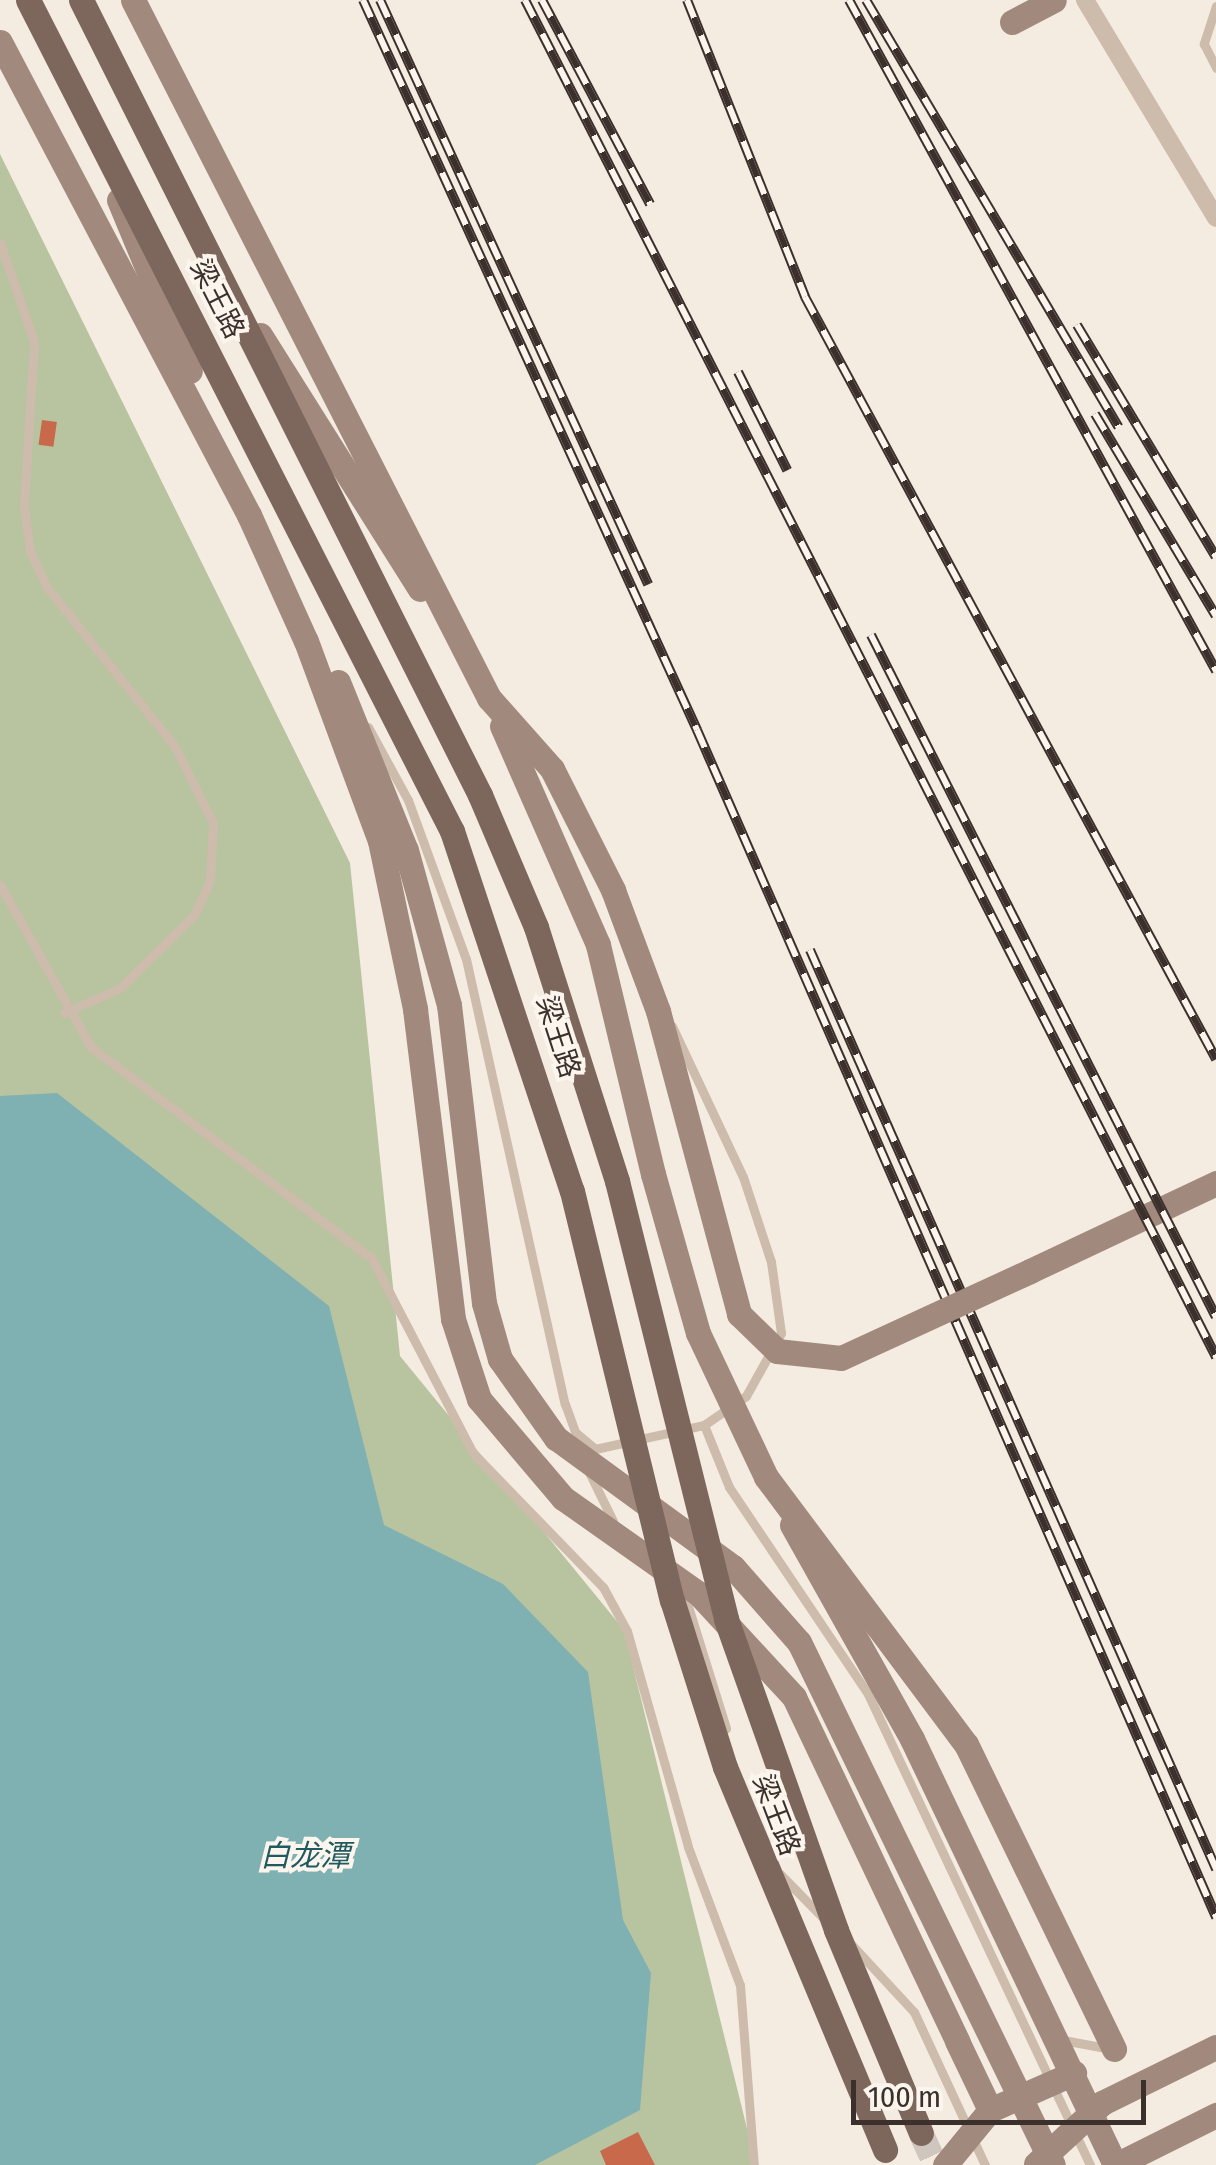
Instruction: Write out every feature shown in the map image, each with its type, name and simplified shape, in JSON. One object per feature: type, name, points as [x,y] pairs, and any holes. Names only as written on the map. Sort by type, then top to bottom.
[{"type":"main road","name":"梁王路","points":[[28,0],[452,831],[572,1190],[663,1564],[725,1767],[885,2150]]},
{"type":"main road","name":"梁王路","points":[[81,0],[480,795],[577,1043],[616,1181],[726,1619],[836,1930],[921,2132]]},
{"type":"street","points":[[133,0],[489,698],[552,769],[646,978],[739,1314],[777,1352],[841,1358],[1216,1182]]},
{"type":"street","points":[[1012,22],[1054,0]]},
{"type":"street","points":[[1085,0],[1216,218]]},
{"type":"street","points":[[0,42],[341,688],[406,850],[449,1004],[484,1303],[500,1360],[556,1438],[734,1567],[799,1642],[1053,2165]]},
{"type":"street","points":[[66,71],[380,841],[416,1010],[452,1319],[479,1399],[563,1498],[699,1594],[794,1697],[990,2110]]},
{"type":"street","name":"梁王路","points":[[211,258],[489,698],[598,945],[653,1174],[698,1333],[766,1476],[966,1744],[1134,2085]]},
{"type":"street","points":[[766,1476],[912,1739],[1120,2162],[1216,2115]]},
{"type":"street","points":[[1036,2165],[1102,2103],[1216,2046]]},
{"type":"street","points":[[944,2165],[990,2110],[1074,2073]]},
{"type":"lane","points":[[1203,0],[1215,7],[1204,44],[1216,68]]},
{"type":"lane","points":[[0,243],[34,342],[24,506],[30,551],[46,586],[174,745],[213,824],[210,880],[194,914],[120,988],[64,1014]]},
{"type":"lane","points":[[341,688],[408,800],[466,958],[575,1432],[607,1515],[678,1577],[777,1870],[898,1987],[985,2165]]},
{"type":"lane","points":[[0,885],[64,1014],[91,1047],[372,1259],[473,1453],[603,1587],[627,1630],[688,1847],[740,1985],[754,2165]]},
{"type":"lane","points":[[575,1432],[595,1449],[617,1450],[704,1425],[764,1371],[782,1334],[781,1304],[723,1128],[646,978]]},
{"type":"lane","points":[[704,1425],[729,1487],[868,1694],[1090,2165]]},
{"type":"lane","points":[[1005,1983],[1067,2042],[1114,2049]]},
{"type":"green space","name":"白龙潭","points":[[0,154],[350,863],[400,1356],[624,1630],[756,2165],[0,2165]]},
{"type":"water","name":"白龙潭","points":[[57,1093],[329,1306],[384,1525],[503,1584],[588,1672],[623,1920],[651,1973],[640,2110],[535,2165],[0,2165],[0,1096]]},
{"type":"building","points":[[42,420],[57,422],[53,447],[39,445]]},
{"type":"building","points":[[638,2132],[655,2165],[606,2165],[600,2151]]},
{"type":"tunnel","points":[[921,2133],[936,2165]]},
{"type":"railway","points":[[363,0],[697,730],[1216,1917]]},
{"type":"railway","points":[[380,0],[648,584]]},
{"type":"railway","points":[[525,0],[1216,1357]]},
{"type":"railway","points":[[542,0],[650,204]]},
{"type":"railway","points":[[687,0],[805,297],[1216,1059]]},
{"type":"railway","points":[[849,0],[1216,671]]},
{"type":"railway","points":[[866,0],[1119,427]]},
{"type":"railway","points":[[1077,325],[1216,557]]},
{"type":"railway","points":[[738,372],[787,470]]},
{"type":"railway","points":[[1095,414],[1216,616]]},
{"type":"railway","points":[[871,635],[1216,1317]]},
{"type":"railway","points":[[810,950],[1216,1869]]}]
